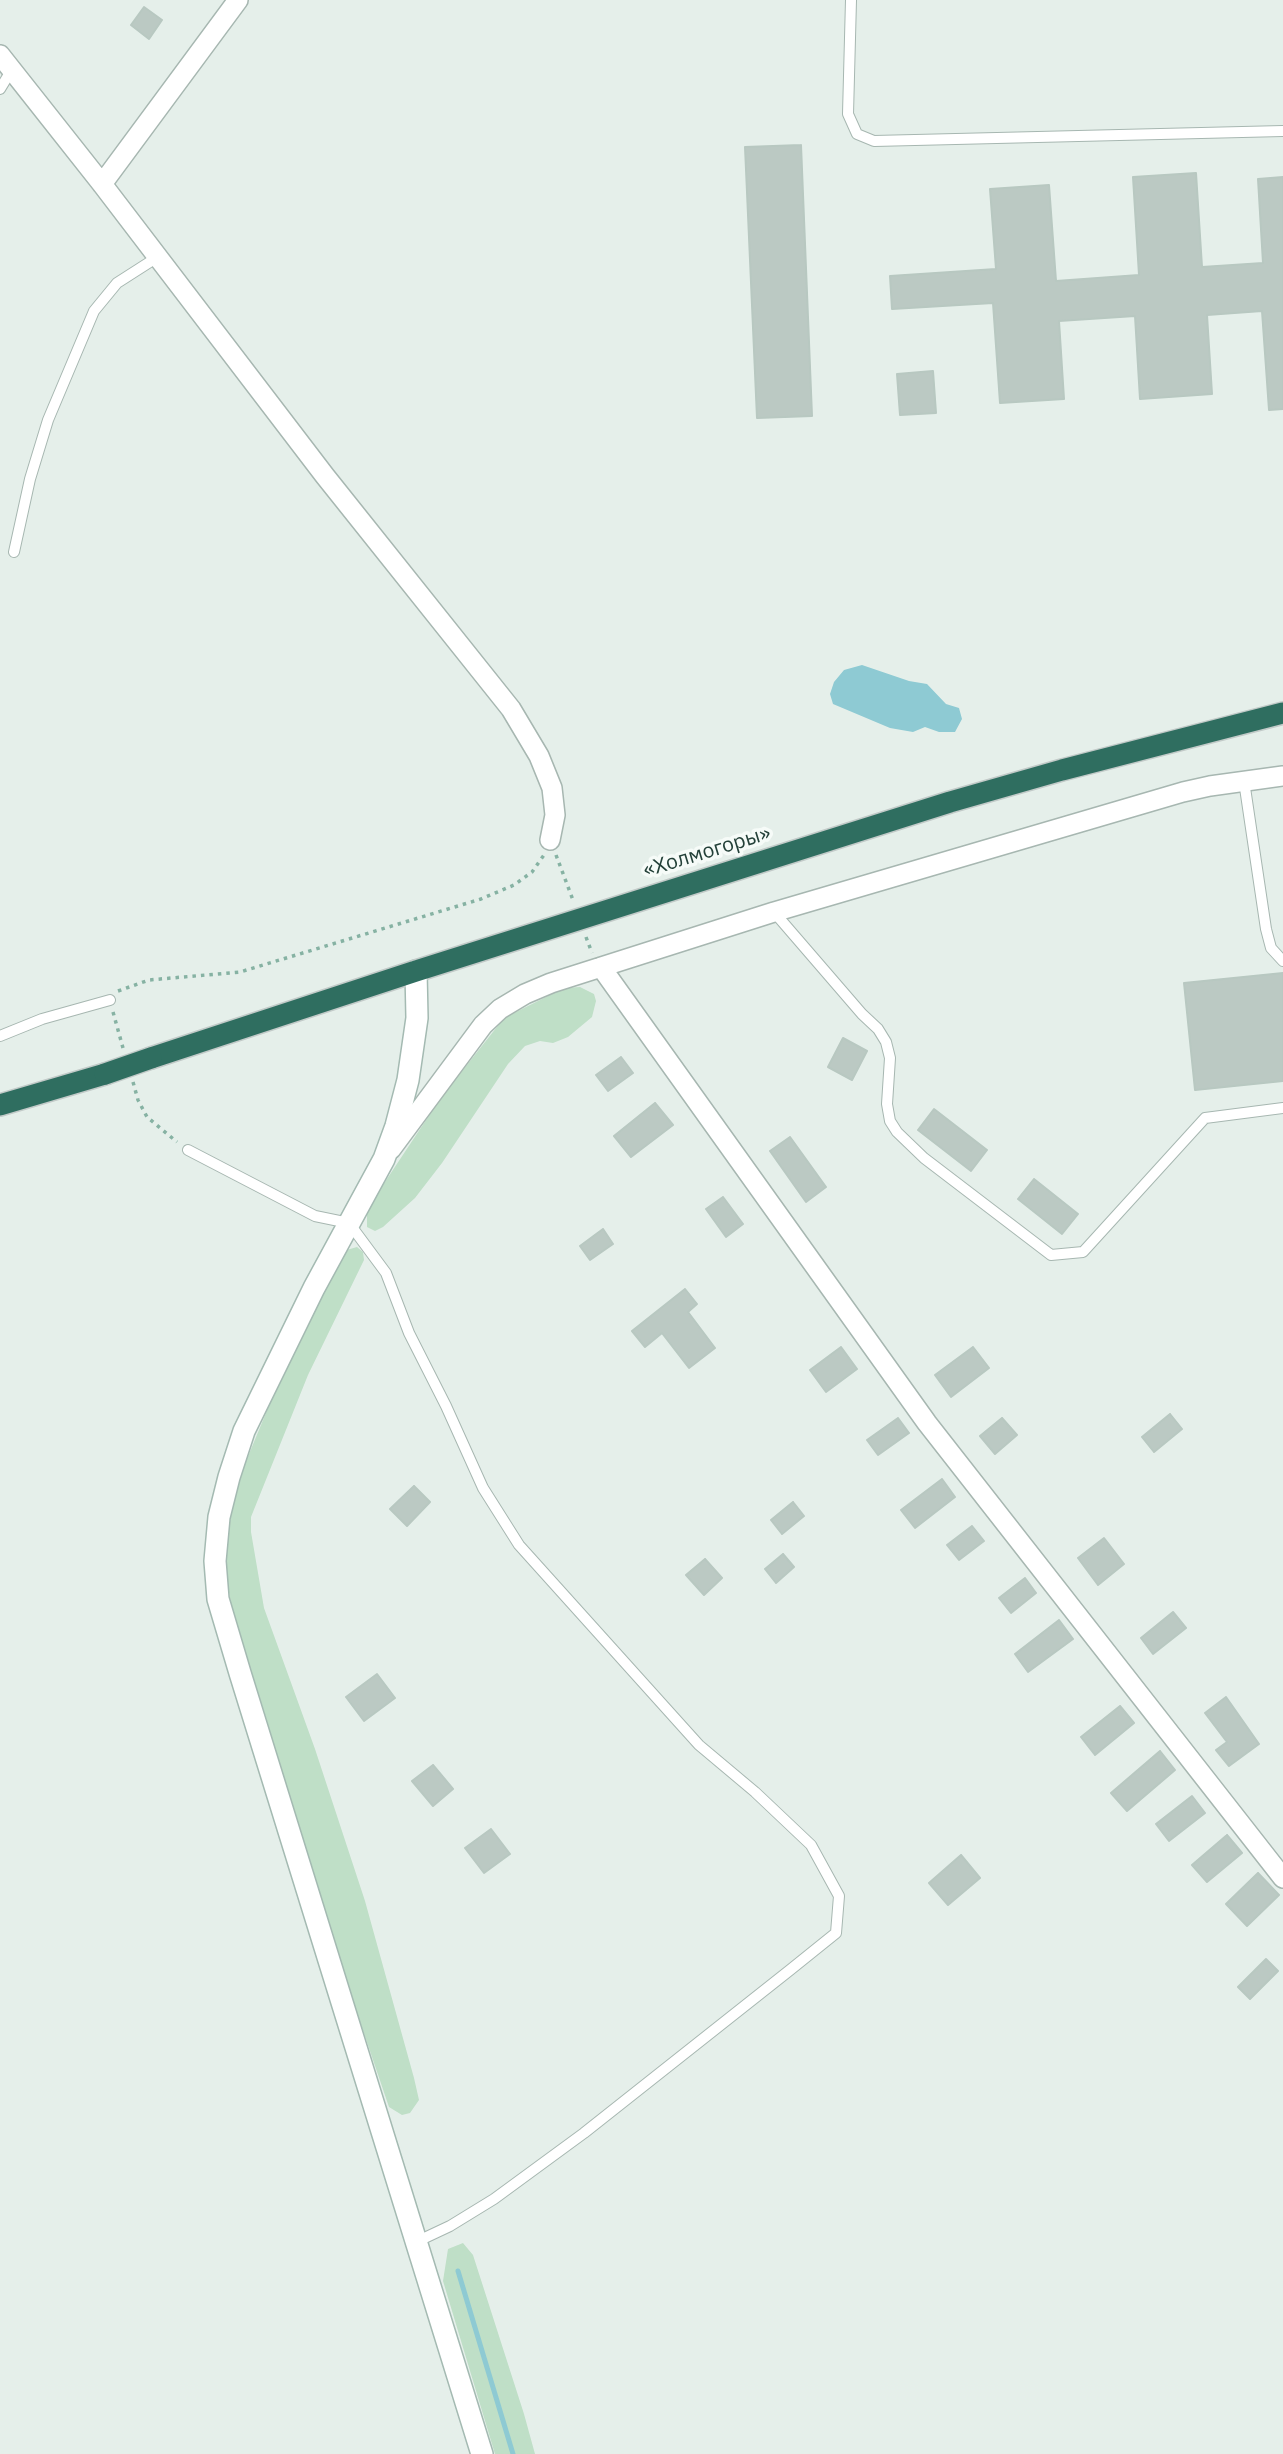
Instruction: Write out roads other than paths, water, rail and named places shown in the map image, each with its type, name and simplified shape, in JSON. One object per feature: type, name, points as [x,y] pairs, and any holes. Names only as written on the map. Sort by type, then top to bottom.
[{"type":"highway","name":"«Холмогоры»","points":[[0,1105],[950,802],[1283,713]]},
{"type":"street","points":[[102,184],[238,0]]},
{"type":"street","points":[[6,63],[325,476],[511,709],[539,756],[552,788],[555,815],[550,840]]},
{"type":"street","points":[[482,2454],[218,1599],[215,1561],[219,1517],[244,1432],[314,1288],[384,1159],[474,1035],[499,1009],[543,987],[774,912],[1183,792],[1244,780],[1283,776]]},
{"type":"street","points":[[601,967],[928,1423],[1283,1878]]},
{"type":"street","points":[[384,1159],[402,1107],[408,1080],[417,1018],[416,971]]},
{"type":"street","points":[[408,1080],[436,1089]]},
{"type":"lane","points":[[851,0],[848,114],[857,134],[874,141],[1283,131]]},
{"type":"lane","points":[[0,89],[6,63]]},
{"type":"lane","points":[[14,552],[30,479],[48,420],[94,312],[117,283],[156,258]]},
{"type":"lane","points":[[1244,780],[1266,929],[1272,948],[1283,961]]},
{"type":"lane","points":[[774,912],[878,1029],[886,1042],[890,1058],[887,1104],[890,1121],[897,1132],[925,1158],[1051,1255],[1083,1252],[1205,1118],[1283,1108]]},
{"type":"lane","points":[[0,1036],[42,1019],[110,1000]]},
{"type":"lane","points":[[188,1150],[315,1216],[349,1223],[386,1273],[409,1333],[483,1488],[519,1545],[699,1745],[755,1792],[811,1845],[839,1896],[836,1933],[584,2133],[494,2199],[450,2226],[416,2242]]},
{"type":"water","points":[[862,665],[909,681],[927,684],[946,704],[959,708],[962,719],[955,732],[939,732],[925,727],[913,732],[890,728],[833,704],[830,694],[834,682],[844,670]]},
{"type":"waterway","points":[[458,2271],[513,2454]]}]
